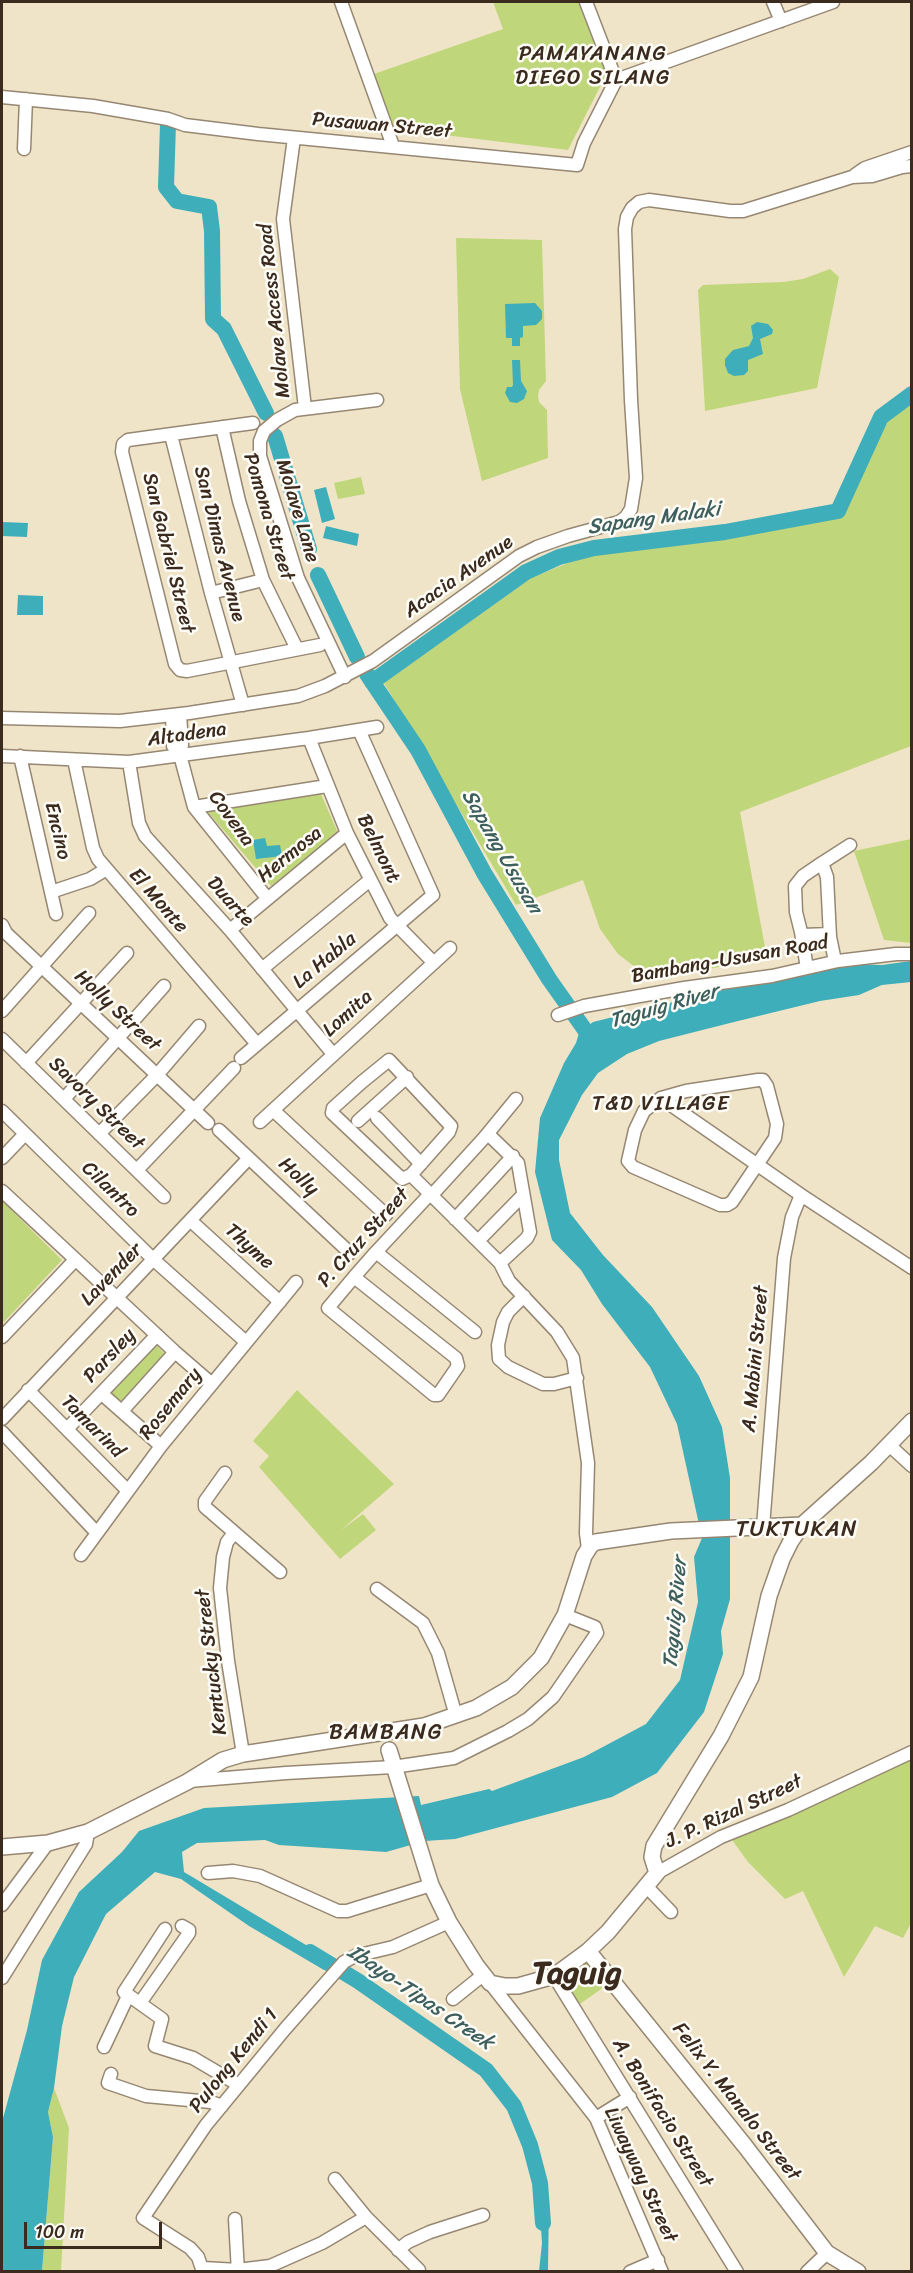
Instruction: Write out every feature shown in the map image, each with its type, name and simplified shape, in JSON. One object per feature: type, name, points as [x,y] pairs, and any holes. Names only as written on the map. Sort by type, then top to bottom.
[{"type":"main road","points":[[657,1873],[652,1857],[653,1849],[742,1697],[757,1656],[775,1577],[791,1541],[802,1525],[912,1421]]},
{"type":"main road","points":[[2,1846],[48,1843],[88,1832],[187,1782],[224,1760],[243,1754],[387,1740],[456,1716],[493,1699],[526,1675],[551,1643],[564,1615],[588,1549],[591,1545],[603,1540],[671,1531],[802,1525]]},
{"type":"main road","points":[[387,1740],[405,1807],[431,1885],[449,1922],[487,1979]]},
{"type":"main road","name":"J. P. Rizal Street","points":[[487,1979],[505,1986],[518,1986],[554,1976],[588,1951],[608,1932],[657,1873]]},
{"type":"main road","name":"Felix Y. Manalo Street","points":[[588,1951],[745,2146],[827,2253],[845,2266],[858,2271]]},
{"type":"street","points":[[341,2],[393,146]]},
{"type":"street","points":[[586,2],[616,80],[833,2]]},
{"type":"street","points":[[774,2],[781,21]]},
{"type":"street","name":"Pusawan Street","points":[[2,97],[93,106],[168,119],[184,125],[577,165],[584,144],[616,80]]},
{"type":"street","points":[[24,149],[26,99]]},
{"type":"street","name":"Molave Access Road","points":[[294,138],[283,219],[305,408]]},
{"type":"street","name":"Acacia Avenue","points":[[852,177],[865,168],[912,152]]},
{"type":"street","name":"Acacia Avenue","points":[[2,718],[107,721],[238,706],[298,696],[345,677],[373,661],[519,556],[568,536],[619,522],[631,509],[636,478],[625,229],[627,217],[632,208],[639,202],[649,201],[743,211],[852,177],[872,176],[912,166]]},
{"type":"street","name":"Molave Lane","points":[[345,677],[298,578],[260,456],[260,441],[264,431],[277,420],[295,410],[377,400]]},
{"type":"street","points":[[171,435],[253,423]]},
{"type":"street","name":"Pomona Street","points":[[222,427],[239,501],[263,580],[297,649]]},
{"type":"street","name":"San Gabriel Street","points":[[171,435],[128,440],[123,444],[122,452],[176,664],[180,670],[187,671],[230,663]]},
{"type":"street","name":"San Dimas Avenue","points":[[171,435],[230,663],[238,706]]},
{"type":"street","points":[[211,593],[263,580]]},
{"type":"street","points":[[230,663],[320,645]]},
{"type":"street","name":"Covena","points":[[176,714],[180,755],[194,807],[267,898]]},
{"type":"street","name":"Altadena","points":[[2,756],[129,762],[377,727]]},
{"type":"street","name":"La Habla","points":[[136,1170],[257,1044],[433,894],[359,730]]},
{"type":"street","name":"Belmont","points":[[309,738],[347,833],[390,918],[434,963]]},
{"type":"street","name":"Encino","points":[[20,756],[56,914]]},
{"type":"street","name":"El Monte","points":[[74,760],[93,848],[105,870],[257,1044]]},
{"type":"street","name":"Duarte","points":[[129,762],[139,823],[145,836],[230,930],[333,1054]]},
{"type":"street","points":[[194,807],[327,786]]},
{"type":"street","name":"Hermosa","points":[[230,930],[347,833]]},
{"type":"street","points":[[807,968],[796,912],[795,886],[803,876],[850,845]]},
{"type":"street","points":[[822,863],[827,877],[830,934],[835,962]]},
{"type":"street","points":[[51,892],[90,879],[105,870]]},
{"type":"street","points":[[262,969],[370,880]]},
{"type":"street","points":[[2,1011],[89,913]]},
{"type":"street","name":"Holly Street","points":[[2,929],[208,1123]]},
{"type":"street","points":[[802,935],[830,934]]},
{"type":"street","name":"Lomita","points":[[260,1122],[450,948]]},
{"type":"street","points":[[26,1063],[127,952]]},
{"type":"street","name":"Bambang-Ususan Road","points":[[562,1013],[584,1006],[684,988],[772,976],[835,962],[912,954]]},
{"type":"street","points":[[64,1100],[164,986]]},
{"type":"street","points":[[99,1134],[157,1075],[199,1026]]},
{"type":"street","name":"Savory Street","points":[[2,1039],[164,1197]]},
{"type":"street","points":[[386,1061],[392,1061],[407,1077],[451,1126],[449,1132],[411,1175],[402,1179],[332,1113],[333,1108],[386,1061]]},
{"type":"street","points":[[358,1121],[407,1077]]},
{"type":"street","points":[[763,1080],[777,1131],[758,1164],[732,1202],[720,1205],[633,1167],[628,1161],[635,1130],[644,1111],[661,1098],[686,1091],[763,1080]]},
{"type":"street","points":[[661,1098],[801,1195],[912,1268]]},
{"type":"street","name":"P. Cruz Street","points":[[354,1277],[456,1358],[458,1366],[441,1393],[434,1395],[328,1308],[354,1277],[376,1252],[488,1134],[516,1100]]},
{"type":"street","points":[[273,1110],[386,1215]]},
{"type":"street","name":"Cilantro","points":[[2,1112],[154,1260],[246,1342]]},
{"type":"street","points":[[377,1118],[421,1164]]},
{"type":"street","name":"Holly","points":[[219,1130],[350,1253]]},
{"type":"street","points":[[2,1158],[25,1134]]},
{"type":"street","points":[[488,1134],[518,1163],[530,1232],[528,1238],[500,1263]]},
{"type":"street","points":[[455,1219],[513,1156]]},
{"type":"street","name":"Lavender","points":[[2,1419],[249,1158]]},
{"type":"street","points":[[411,1175],[500,1263],[509,1281],[557,1332],[573,1359],[588,1463],[586,1533],[588,1549]]},
{"type":"street","points":[[2,1191],[212,1384]]},
{"type":"street","points":[[478,1241],[523,1195]]},
{"type":"street","name":"A. Mabini Street","points":[[763,1527],[784,1258],[792,1217],[801,1195]]},
{"type":"street","name":"Thyme","points":[[191,1221],[280,1302]]},
{"type":"street","points":[[376,1252],[475,1332]]},
{"type":"street","points":[[2,1337],[75,1260]]},
{"type":"street","name":"Rosemary","points":[[81,1555],[161,1446],[296,1282]]},
{"type":"street","points":[[524,1296],[508,1312],[503,1322],[498,1345],[499,1359],[502,1363],[543,1384],[554,1384],[577,1378]]},
{"type":"street","name":"Parsley","points":[[67,1430],[157,1335]]},
{"type":"street","points":[[122,1412],[175,1352]]},
{"type":"street","name":"Tamarind","points":[[28,1390],[128,1491]]},
{"type":"street","points":[[102,1394],[161,1446]]},
{"type":"street","points":[[2,1432],[97,1533]]},
{"type":"street","points":[[889,1445],[912,1466]]},
{"type":"street","points":[[225,1473],[204,1504],[206,1508],[280,1572]]},
{"type":"street","name":"Kentucky Street","points":[[234,1533],[227,1542],[223,1557],[220,1588],[228,1661],[243,1754]]},
{"type":"street","points":[[377,1589],[414,1615],[427,1629],[438,1653],[456,1716]]},
{"type":"street","points":[[187,1782],[393,1767],[454,1758],[496,1738],[528,1719],[553,1697],[597,1633],[595,1627],[564,1615]]},
{"type":"street","name":"J. P. Rizal Street","points":[[657,1873],[721,1837],[780,1813],[912,1752]]},
{"type":"street","points":[[2,1978],[86,1844],[88,1832]]},
{"type":"street","points":[[2,1905],[48,1843]]},
{"type":"street","points":[[208,1873],[233,1871],[260,1876],[338,1911],[347,1911],[431,1885]]},
{"type":"street","points":[[646,1886],[670,1912]]},
{"type":"street","name":"Pulong Kendi 1","points":[[203,2270],[198,2257],[190,2248],[143,2217],[206,2125],[344,1962],[355,1956],[393,1947],[449,1922]]},
{"type":"street","points":[[140,2003],[189,1933],[189,1930],[182,1926]]},
{"type":"street","points":[[165,1929],[124,1992],[162,2019],[154,2046],[193,2058],[239,2085]]},
{"type":"street","name":"A. Bonifacio Street","points":[[554,1976],[737,2271]]},
{"type":"street","points":[[453,1999],[487,1979]]},
{"type":"street","name":"Liwayway Street","points":[[487,1979],[596,2118],[660,2266]]},
{"type":"street","points":[[104,2047],[128,1996]]},
{"type":"street","points":[[111,2074],[108,2083],[146,2096],[211,2102],[222,2106]]},
{"type":"street","points":[[596,2118],[630,2097]]},
{"type":"street","points":[[335,2180],[366,2217],[419,2270]]},
{"type":"street","points":[[398,2250],[408,2242],[430,2232],[483,2215]]},
{"type":"street","points":[[203,2270],[238,2271],[270,2266],[322,2243],[366,2217]]},
{"type":"street","points":[[235,2219],[238,2271]]},
{"type":"street","points":[[807,2271],[827,2253]]},
{"type":"street","points":[[630,2271],[660,2266]]},
{"type":"green space","points":[[493,2],[580,2],[607,73],[568,150],[395,129],[374,74],[503,29]]},
{"type":"green space","points":[[456,238],[542,240],[546,381],[539,390],[538,396],[539,402],[547,410],[548,458],[482,481],[460,389]]},
{"type":"green space","points":[[830,269],[839,277],[817,388],[705,411],[698,290],[703,285],[803,279]]},
{"type":"green space","points":[[911,399],[911,746],[740,812],[767,958],[681,974],[635,967],[618,954],[600,929],[583,880],[516,905],[384,683],[531,578],[585,556],[652,545],[709,542],[842,515],[890,416]]},
{"type":"green space","points":[[361,477],[365,494],[338,499],[334,483]]},
{"type":"green space","points":[[320,792],[339,835],[271,886],[208,812]]},
{"type":"green space","points":[[911,839],[911,943],[884,940],[854,851]]},
{"type":"green space","points":[[2,1201],[62,1260],[4,1322],[2,1319]]},
{"type":"green space","points":[[156,1345],[165,1354],[121,1401],[111,1393]]},
{"type":"green space","points":[[297,1390],[394,1484],[341,1530],[363,1514],[376,1530],[340,1559],[259,1467],[269,1456],[253,1441]]},
{"type":"green space","points":[[912,1759],[911,1923],[903,1938],[875,1926],[844,1977],[803,1891],[785,1899],[748,1862],[730,1837]]},
{"type":"green space","points":[[587,1963],[604,1987],[577,2006],[561,1982]]},
{"type":"green space","points":[[54,2088],[69,2128],[61,2271],[42,2272],[53,2137],[48,2112]]},
{"type":"water","points":[[535,303],[542,311],[542,319],[536,325],[523,326],[520,346],[512,346],[512,338],[506,338],[505,304]]},
{"type":"water","points":[[757,322],[768,324],[773,330],[772,334],[760,339],[763,354],[748,360],[748,371],[744,375],[734,376],[728,373],[725,359],[733,350],[749,346],[753,338],[751,326]]},
{"type":"water","points":[[512,360],[520,360],[521,381],[527,391],[524,399],[517,403],[510,402],[505,393],[507,387],[513,385]]},
{"type":"water","points":[[326,487],[335,519],[322,523],[314,490]]},
{"type":"water","points":[[2,522],[28,523],[27,537],[2,536]]},
{"type":"water","points":[[326,526],[359,534],[357,546],[323,538]]},
{"type":"water","points":[[18,595],[43,596],[43,615],[17,615]]},
{"type":"water","points":[[265,838],[267,846],[280,845],[282,856],[256,859],[253,840]]},
{"type":"water","name":"Taguig River","points":[[911,961],[911,982],[882,985],[859,995],[820,1001],[659,1041],[627,1054],[598,1073],[582,1095],[559,1140],[559,1160],[570,1213],[603,1255],[652,1307],[699,1376],[722,1427],[730,1478],[730,1599],[721,1631],[723,1654],[704,1712],[657,1773],[612,1797],[455,1839],[425,1841],[386,1852],[279,1845],[265,1840],[197,1843],[182,1852],[184,1872],[331,1960],[324,1970],[249,1926],[181,1879],[155,1872],[106,1914],[74,1977],[62,2026],[54,2088],[48,2112],[53,2137],[42,2271],[2,2272],[2,2122],[27,2030],[42,1960],[79,1892],[122,1852],[139,1831],[204,1808],[419,1796],[421,1805],[489,1789],[492,1791],[584,1757],[646,1724],[680,1680],[698,1602],[694,1557],[702,1538],[677,1424],[650,1367],[602,1304],[581,1270],[552,1240],[535,1172],[540,1118],[579,1033],[593,1022],[750,983],[806,975],[850,964],[882,965]]},
{"type":"water","points":[[549,2199],[548,2271],[539,2271],[542,2243],[539,2200]]},
{"type":"waterway","name":"Sapang Ususan","points":[[168,124],[166,187],[177,201],[209,207],[212,231],[213,319],[224,329],[266,413]]},
{"type":"waterway","name":"Sapang Malaki","points":[[372,682],[526,572],[559,557],[594,548],[725,532],[838,511],[881,417],[912,394]]},
{"type":"waterway","name":"Sapang Ususan","points":[[275,436],[309,549]]},
{"type":"waterway","name":"Sapang Ususan","points":[[318,575],[357,657]]},
{"type":"waterway","name":"Sapang Ususan","points":[[367,674],[418,750],[484,873],[549,979],[597,1047]]},
{"type":"waterway","name":"Ibayo-Tipas Creek","points":[[310,1952],[358,1981],[486,2070],[514,2106],[530,2145],[540,2183],[543,2223]]},
{"type":"district","name":"PAMAYANANG DIEGO SILANG","points":[[593,67]]},
{"type":"district","name":"T&D VILLAGE","points":[[661,1105]]},
{"type":"district","name":"TUKTUKAN","points":[[797,1530]]},
{"type":"district","name":"BAMBANG","points":[[386,1733]]},
{"type":"district","name":"Taguig","points":[[577,1975]]}]
